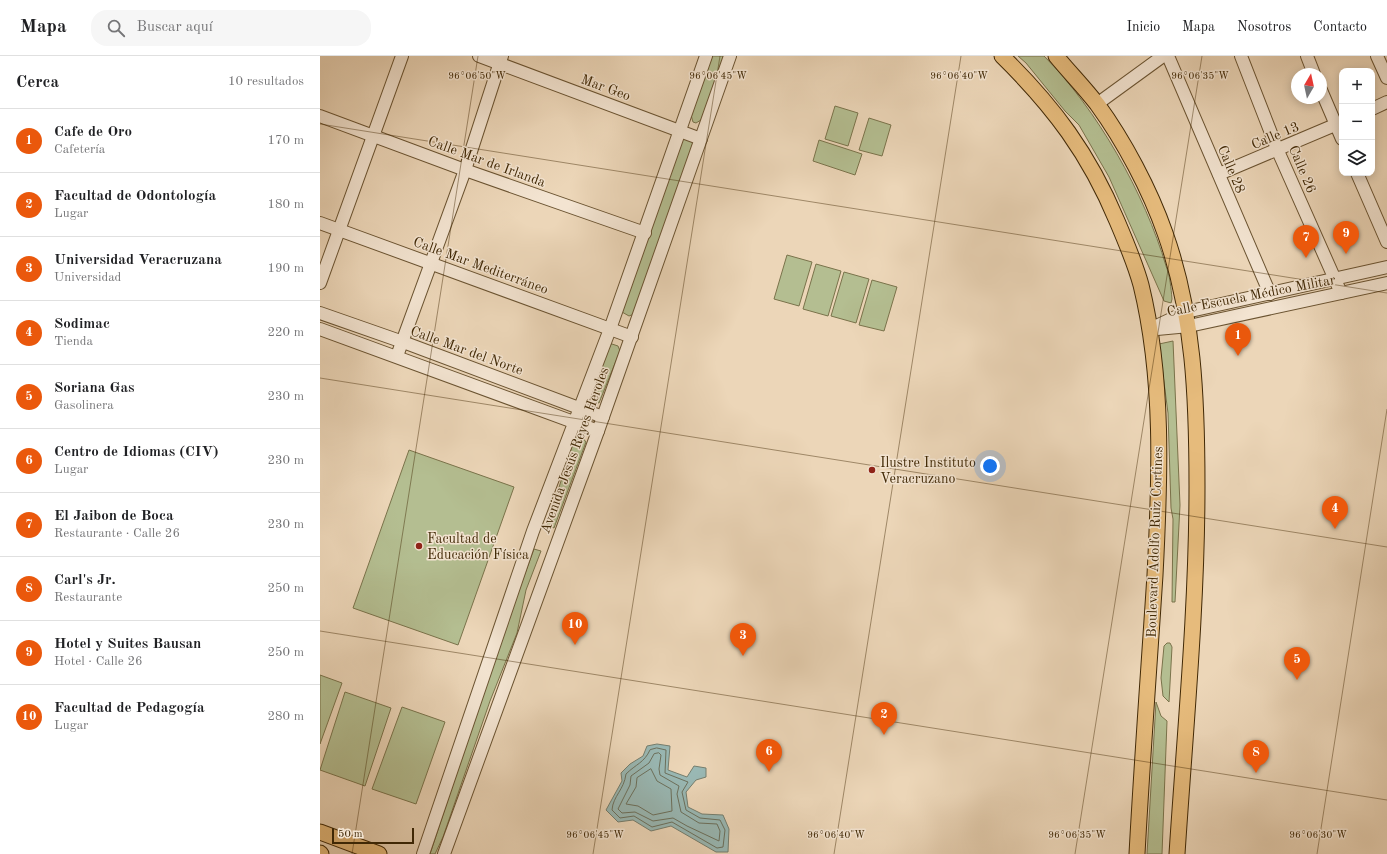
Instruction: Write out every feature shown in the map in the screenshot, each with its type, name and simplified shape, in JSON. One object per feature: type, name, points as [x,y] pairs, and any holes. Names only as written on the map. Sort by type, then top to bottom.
[{"type":"main road","name":"Boulevard Adolfo Ruiz Cortines","points":[[1002,56],[1036,91],[1061,122],[1093,168],[1126,241],[1140,283],[1150,329],[1157,415],[1158,512],[1136,854]]},
{"type":"main road","points":[[1056,56],[1097,104],[1130,158],[1160,219],[1169,245],[1187,319],[1193,370],[1197,440],[1197,545],[1177,854]]},
{"type":"main road","points":[[320,832],[378,854]]},
{"type":"street","points":[[320,283],[402,56]]},
{"type":"street","name":"Mar Geo","points":[[479,56],[501,60],[701,139]]},
{"type":"street","name":"Avenida Jesús Reyes Heroles","points":[[423,854],[533,531],[645,233],[706,56]]},
{"type":"street","name":"Avenida Jesús Reyes Heroles","points":[[444,854],[632,337],[730,56]]},
{"type":"street","points":[[1097,104],[1163,56]]},
{"type":"street","name":"Calle 28","points":[[1168,56],[1270,294]]},
{"type":"street","name":"Calle 26","points":[[1241,56],[1278,150],[1341,293]]},
{"type":"street","points":[[1307,56],[1312,68]]},
{"type":"street","points":[[1377,56],[1387,78]]},
{"type":"street","points":[[397,356],[465,170],[501,60]]},
{"type":"street","points":[[1327,101],[1339,124]]},
{"type":"street","points":[[1375,108],[1387,102]]},
{"type":"street","name":"Calle Mar de Irlanda","points":[[320,116],[465,170],[645,233]]},
{"type":"street","name":"Calle 13","points":[[1218,174],[1339,124]]},
{"type":"street","points":[[1358,176],[1387,242]]},
{"type":"street","name":"Calle Mar Mediterráneo","points":[[320,223],[431,262],[632,337]]},
{"type":"street","name":"Calle Escuela Médico Militar","points":[[1150,329],[1270,294],[1387,267]]},
{"type":"street","name":"Calle Escuela Médico Militar","points":[[1187,319],[1341,293],[1387,283]]},
{"type":"street","name":"Calle Mar del Norte","points":[[320,313],[403,342],[603,417]]},
{"type":"street","points":[[320,329],[598,431]]},
{"type":"green space","points":[[711,56],[725,56],[701,120],[696,123],[693,122],[691,115]]},
{"type":"green space","points":[[1018,56],[1044,56],[1064,77],[1082,101],[1117,154],[1146,210],[1157,238],[1169,278],[1172,299],[1171,303],[1164,301],[1109,177],[1079,125],[1065,111],[1026,63]]},
{"type":"green space","points":[[835,106],[858,113],[848,146],[825,139]]},
{"type":"green space","points":[[869,118],[891,125],[882,156],[859,150]]},
{"type":"green space","points":[[688,138],[693,142],[693,147],[634,314],[629,316],[622,312],[683,139]]},
{"type":"green space","points":[[819,140],[862,154],[855,175],[813,161]]},
{"type":"green space","points":[[787,255],[812,262],[799,306],[774,299]]},
{"type":"green space","points":[[816,264],[841,271],[828,316],[803,309]]},
{"type":"green space","points":[[844,272],[869,279],[856,323],[831,316]]},
{"type":"green space","points":[[872,280],[897,287],[884,331],[859,325]]},
{"type":"green space","points":[[1173,341],[1180,505],[1175,602],[1172,602],[1173,519],[1171,508],[1168,413],[1159,344]]},
{"type":"green space","points":[[612,344],[618,346],[620,351],[599,403],[593,400],[590,395],[609,345]]},
{"type":"green space","points":[[575,437],[582,437],[586,442],[554,528],[547,525]]},
{"type":"green space","points":[[409,450],[514,487],[458,645],[353,608]]},
{"type":"green space","points":[[534,549],[541,551],[526,590],[517,633],[490,701],[443,837],[435,854],[430,854],[498,647]]},
{"type":"green space","points":[[1167,643],[1170,643],[1172,647],[1169,702],[1163,696],[1161,678],[1164,646]]},
{"type":"green space","points":[[320,675],[342,683],[320,744]]},
{"type":"green space","points":[[345,692],[391,708],[365,786],[320,770]]},
{"type":"green space","points":[[1156,702],[1161,716],[1167,721],[1162,854],[1147,854]]},
{"type":"green space","points":[[402,707],[445,722],[416,804],[372,789]]},
{"type":"water","points":[[657,744],[670,746],[668,770],[687,777],[694,766],[706,768],[706,777],[696,780],[686,792],[688,807],[702,814],[723,815],[729,829],[728,852],[716,852],[671,826],[651,831],[633,820],[618,822],[606,810],[622,781],[621,773],[630,764],[643,756],[647,746]]},
{"type":"place","name":"Hotel y Suites Bausan","points":[[1346,254]]},
{"type":"place","name":"El Jaibon de Boca","points":[[1306,258]]},
{"type":"place","name":"Cafe de Oro","points":[[1238,356]]},
{"type":"place","name":"Ilustre Instituto Veracruzano","points":[[872,470]]},
{"type":"place","name":"Sodimac","points":[[1335,529]]},
{"type":"place","name":"Facultad de Educación Física","points":[[419,546]]},
{"type":"place","name":"Facultad de Pedagogía","points":[[575,645]]},
{"type":"place","name":"Universidad Veracruzana","points":[[743,656]]},
{"type":"place","name":"Soriana Gas","points":[[1297,680]]},
{"type":"place","name":"Facultad de Odontología","points":[[884,735]]},
{"type":"place","name":"Centro de Idiomas (CIV)","points":[[769,772]]},
{"type":"place","name":"Carl's Jr.","points":[[1256,773]]}]
